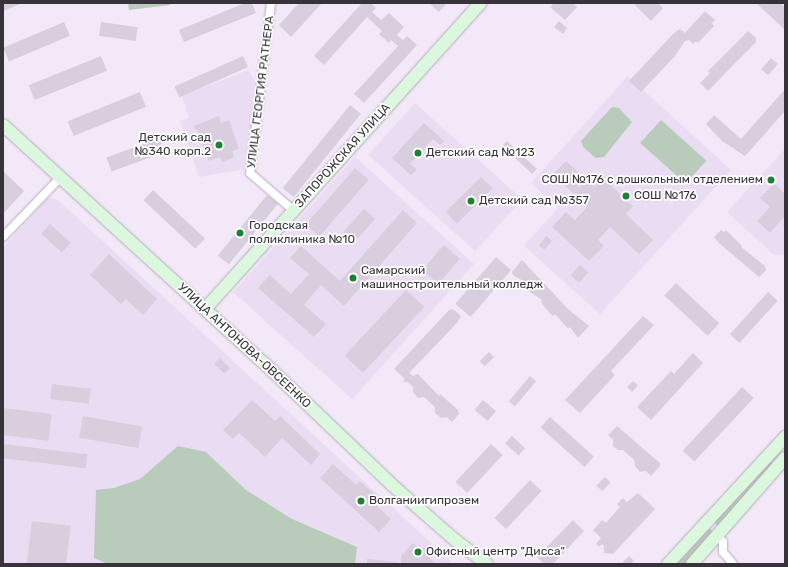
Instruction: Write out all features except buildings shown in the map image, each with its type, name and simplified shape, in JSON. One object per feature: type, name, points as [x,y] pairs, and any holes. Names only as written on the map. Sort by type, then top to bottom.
[{"type":"main road","name":"ЗАПОРОЖСКАЯ УЛИЦА","points":[[205,309],[481,3]]},
{"type":"main road","name":"УЛИЦА АНТОНОВА-ОВСЕЕНКО","points":[[3,125],[205,309],[392,485],[454,540],[487,564]]},
{"type":"main road","points":[[668,564],[785,437]]},
{"type":"main road","points":[[692,564],[783,461],[769,455]]},
{"type":"street","name":"УЛИЦА ГЕОРГИЯ РАТНЕРА","points":[[271,3],[250,173],[293,210]]},
{"type":"street","points":[[3,238],[61,177]]},
{"type":"street","points":[[717,535],[723,542],[723,552],[733,564]]},
{"type":"shaded area","name":"Детский сад №340 корп.2","points":[[248,70],[257,83],[246,169],[199,177],[180,121],[189,118],[182,96]]},
{"type":"shaded area","name":"СОШ №176","points":[[628,76],[731,170],[600,314],[524,246],[558,208],[531,183]]},
{"type":"shaded area","points":[[415,103],[522,199],[475,251],[368,155]]},
{"type":"shaded area","name":"СОШ №176 с дошкольным отделением","points":[[785,149],[785,254],[774,255],[727,212]]},
{"type":"shaded area","name":"Самарский машиностроительный колледж","points":[[355,157],[474,264],[352,399],[233,292]]},
{"type":"shaded area","points":[[48,197],[58,200],[454,564],[3,564],[3,248]]},
{"type":"green space","points":[[128,3],[170,3],[170,5],[129,10]]},
{"type":"green space","points":[[612,107],[619,108],[632,122],[604,157],[596,158],[583,147],[581,141]]},
{"type":"green space","points":[[661,120],[706,161],[686,184],[640,143]]},
{"type":"green space","points":[[178,446],[206,452],[246,490],[292,519],[357,547],[355,564],[108,564],[94,558],[96,490],[114,488],[140,479]]},
{"type":"green space","points":[[766,458],[773,464],[718,527],[712,521]]},
{"type":"green space","points":[[709,528],[715,533],[690,564],[675,564]]},
{"type":"place","name":"Детский сад №340 корп.2","points":[[219,145]]},
{"type":"place","name":"Детский сад №123","points":[[418,153]]},
{"type":"place","name":"СОШ №176 с дошкольным отделением","points":[[771,180]]},
{"type":"place","name":"СОШ №176","points":[[626,196]]},
{"type":"place","name":"Детский сад №357","points":[[471,201]]},
{"type":"place","name":"Городская поликлиника №10","points":[[240,233]]},
{"type":"place","name":"Самарский машиностроительный колледж","points":[[353,278]]},
{"type":"place","name":"Волганиигипрозем","points":[[361,501]]},
{"type":"place","name":"Офисный центр \"Дисса\"","points":[[418,552]]}]
